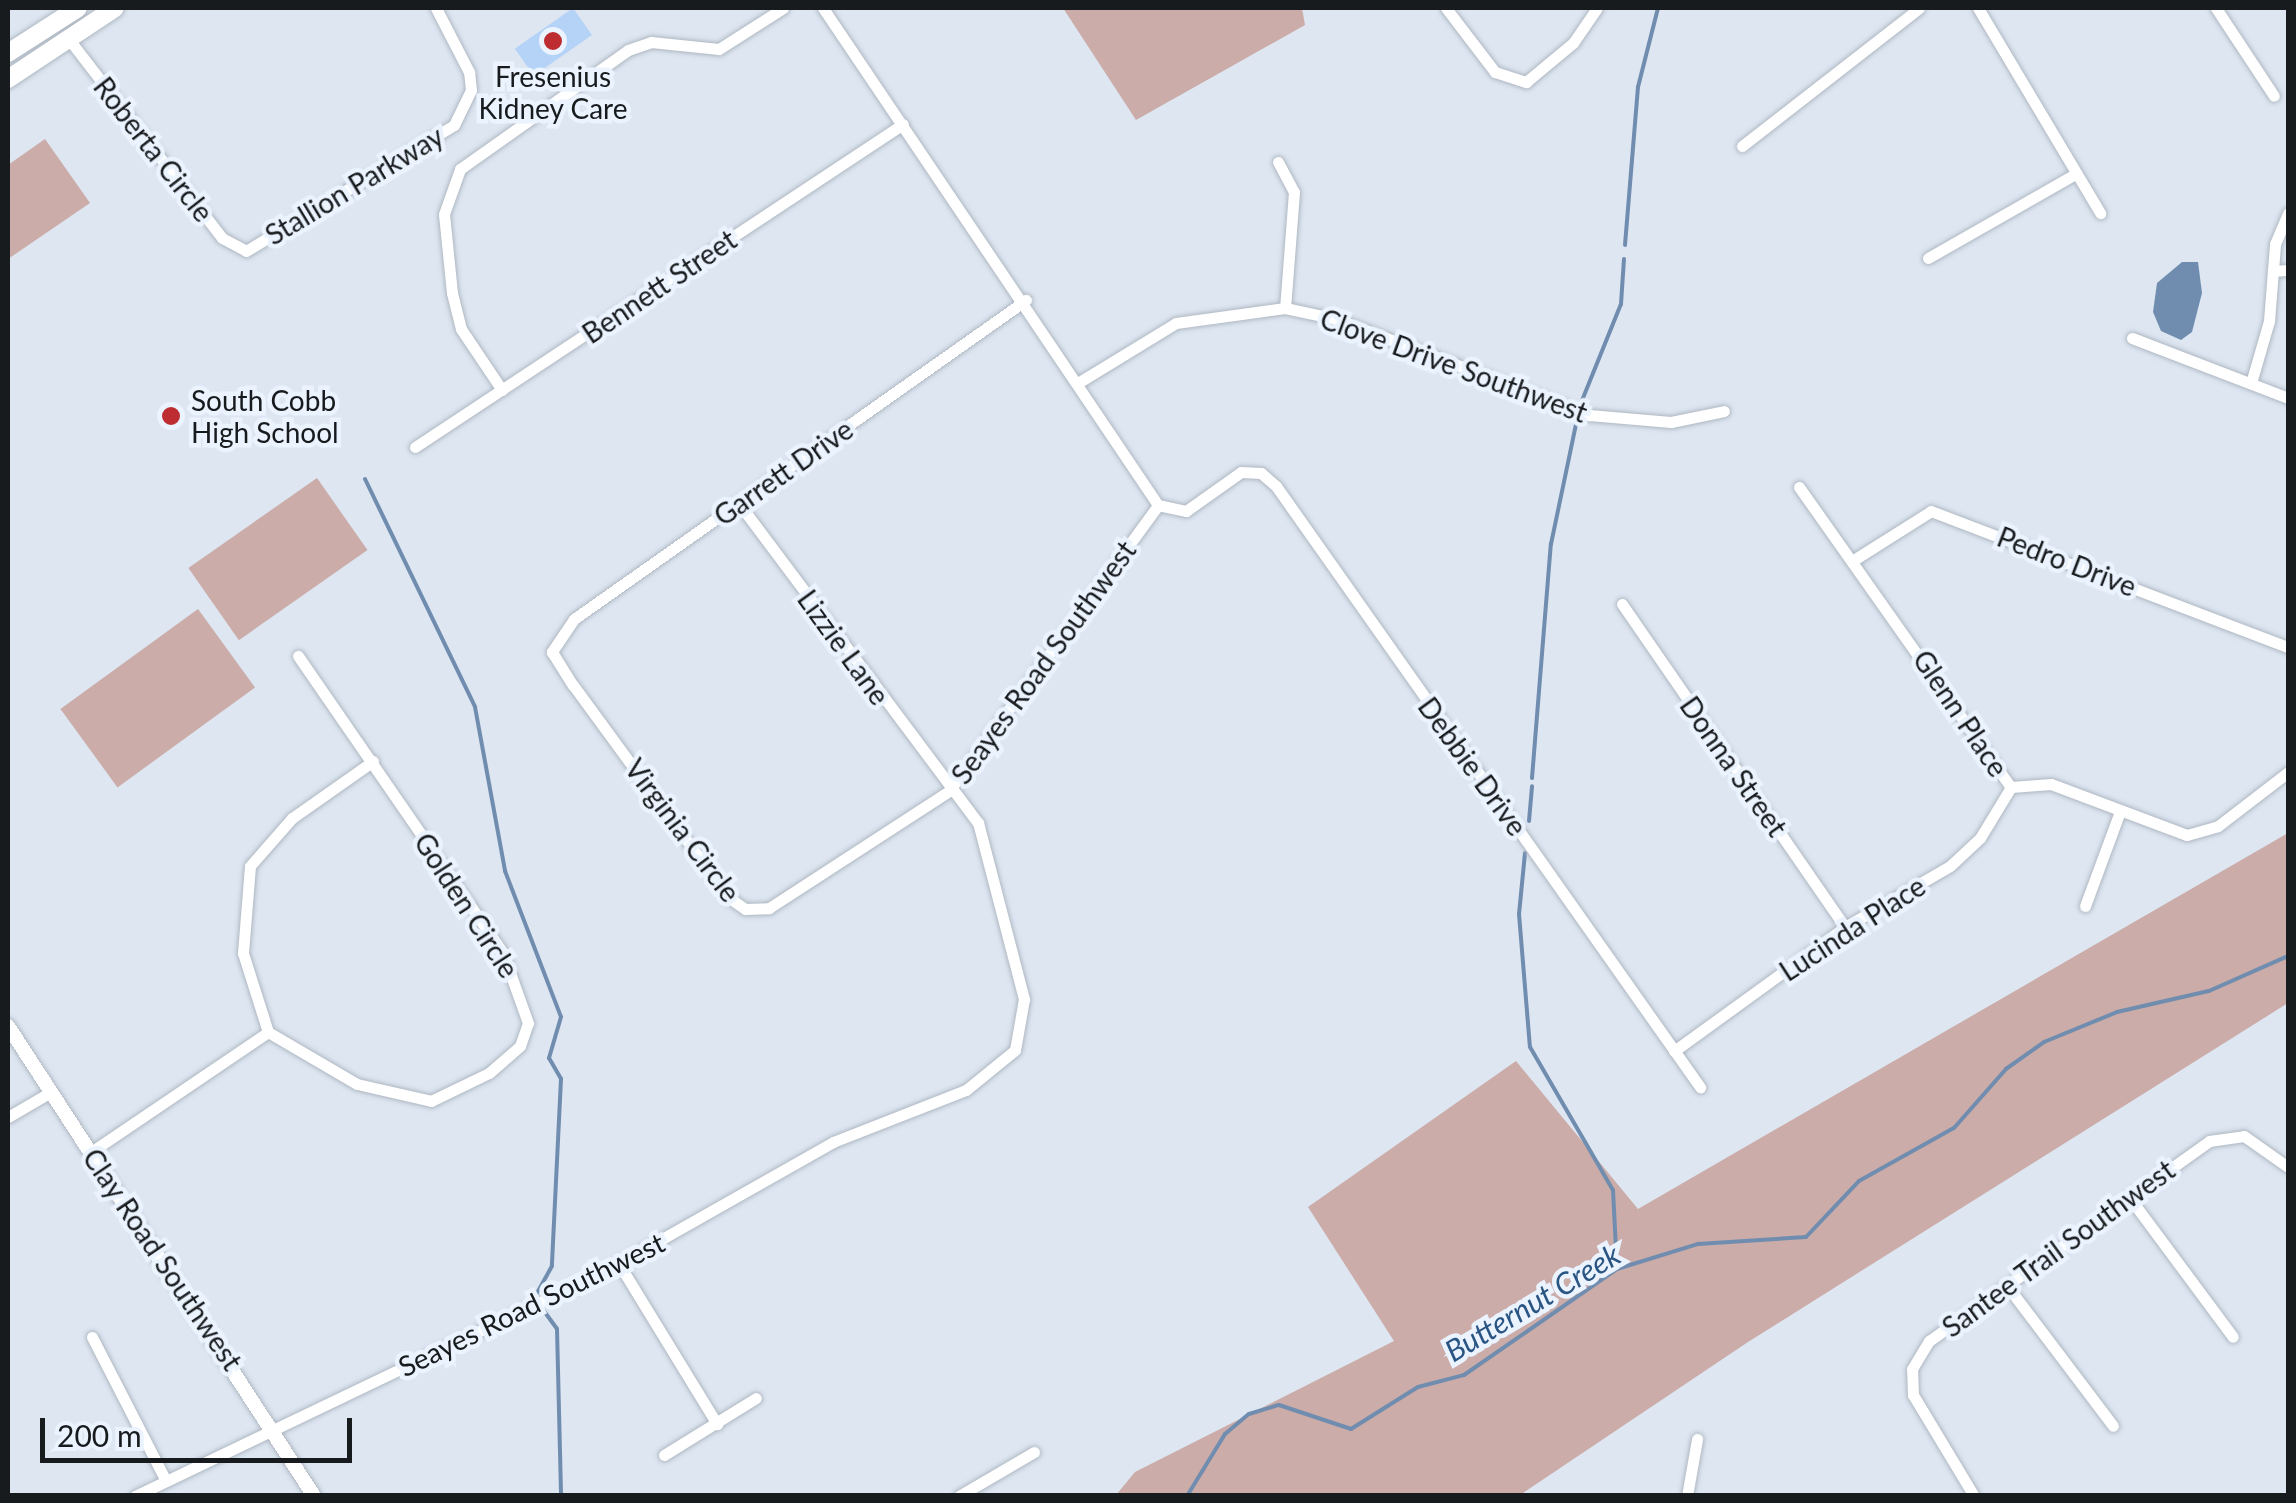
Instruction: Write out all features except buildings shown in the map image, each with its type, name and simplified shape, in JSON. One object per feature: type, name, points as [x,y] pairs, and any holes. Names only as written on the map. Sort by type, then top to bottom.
[{"type":"main road","points":[[8,54],[78,8]]},
{"type":"main road","points":[[10,72],[115,8]]},
{"type":"street","name":"Stallion Parkway","points":[[246,251],[454,125],[471,90],[469,72],[436,8]]},
{"type":"street","points":[[502,390],[461,329],[452,294],[444,214],[460,169],[628,50],[651,42],[719,49],[783,8]]},
{"type":"street","points":[[823,8],[1081,381],[1158,504]]},
{"type":"street","points":[[1446,8],[1495,72],[1526,82],[1573,43],[1596,8]]},
{"type":"street","points":[[1742,146],[1919,8]]},
{"type":"street","points":[[1978,8],[2100,213]]},
{"type":"street","points":[[2216,8],[2274,96]]},
{"type":"street","name":"Roberta Circle","points":[[68,38],[222,238],[246,251]]},
{"type":"street","name":"Bennett Street","points":[[415,447],[903,124]]},
{"type":"street","points":[[1278,162],[1294,192],[1285,308]]},
{"type":"street","points":[[1928,258],[2075,174]]},
{"type":"street","points":[[2251,383],[2288,213]]},
{"type":"street","points":[[2273,271],[2288,270]]},
{"type":"street","name":"Garrett Drive","points":[[552,652],[574,619],[1026,300]]},
{"type":"street","name":"Clove Drive Southwest","points":[[1081,381],[1176,323],[1285,308],[1336,319],[1588,415],[1671,422],[1724,412]]},
{"type":"street","points":[[2132,338],[2288,398]]},
{"type":"street","name":"Debbie Drive","points":[[1158,504],[1186,511],[1233,476],[1252,470],[1276,486],[1700,1087]]},
{"type":"street","name":"Glenn Place","points":[[1800,487],[2012,787],[2050,784],[2118,814],[2201,834],[2288,772]]},
{"type":"street","name":"Lizzie Lane","points":[[740,503],[948,791]]},
{"type":"street","name":"Seayes Road Southwest","points":[[134,1496],[274,1425],[620,1264],[833,1142],[966,1090],[1015,1050],[1024,999],[1000,885],[978,823],[948,791],[1158,504]]},
{"type":"street","name":"Pedro Drive","points":[[1852,561],[1931,511],[2288,648]]},
{"type":"street","name":"Donna Street","points":[[1622,604],[1845,927]]},
{"type":"street","name":"Virginia Circle","points":[[552,652],[728,898],[745,909],[796,895],[948,791]]},
{"type":"street","name":"Golden Circle","points":[[268,1032],[358,1084],[431,1102],[489,1073],[526,1034],[525,1001],[508,962],[298,656]]},
{"type":"street","points":[[91,1152],[268,1032],[243,953],[250,866],[292,818],[373,762]]},
{"type":"street","name":"Lucinda Place","points":[[1674,1051],[1845,927],[1950,866],[1980,838],[2012,787]]},
{"type":"street","points":[[2085,906],[2118,814]]},
{"type":"street","name":"Clay Road Southwest","points":[[8,1026],[274,1425],[314,1496]]},
{"type":"street","points":[[8,1118],[51,1092]]},
{"type":"street","name":"Santee Trail Southwest","points":[[1974,1496],[1921,1413],[1912,1369],[1928,1342],[2129,1198],[2226,1134],[2258,1142],[2288,1167]]},
{"type":"street","points":[[2129,1198],[2233,1336]]},
{"type":"street","points":[[620,1264],[718,1424]]},
{"type":"street","points":[[2008,1287],[2113,1426]]},
{"type":"street","points":[[92,1338],[165,1479]]},
{"type":"street","points":[[664,1456],[756,1398]]},
{"type":"street","points":[[1687,1496],[1696,1439]]},
{"type":"street","points":[[959,1496],[1034,1452]]},
{"type":"shaded area","points":[[1063,8],[1302,8],[1305,25],[1136,120]]},
{"type":"shaded area","points":[[45,139],[90,203],[8,259],[8,165]]},
{"type":"shaded area","points":[[317,478],[367,550],[239,640],[188,568]]},
{"type":"shaded area","points":[[198,609],[255,687],[117,787],[60,709]]},
{"type":"shaded area","points":[[2288,833],[2288,1003],[1748,1342],[1520,1495],[1116,1495],[1135,1472],[1394,1341],[1308,1207],[1516,1061],[1638,1209]]},
{"type":"water","points":[[2182,262],[2198,262],[2202,293],[2192,332],[2181,340],[2161,331],[2153,312],[2157,283]]},
{"type":"waterway","points":[[1625,245],[1638,87],[1658,8]]},
{"type":"waterway","points":[[1581,403],[1621,304],[1624,259]]},
{"type":"waterway","points":[[1532,778],[1551,544],[1577,420]]},
{"type":"waterway","points":[[365,479],[475,707],[505,871],[561,1017],[549,1058],[561,1079],[552,1266],[537,1293]]},
{"type":"waterway","points":[[1529,821],[1532,786]]},
{"type":"waterway","points":[[1525,853],[1519,914],[1530,1047],[1613,1190],[1617,1269]]},
{"type":"waterway","name":"Butternut Creek","points":[[1187,1496],[1225,1434],[1249,1414],[1279,1405],[1351,1429],[1418,1387],[1464,1375],[1617,1269],[1698,1244],[1806,1237],[1859,1181],[1954,1128],[2006,1069],[2044,1042],[2117,1012],[2209,991],[2288,956]]},
{"type":"waterway","points":[[544,1311],[557,1329],[561,1496]]},
{"type":"place","name":"Fresenius Kidney Care","points":[[553,41]]},
{"type":"place","name":"South Cobb High School","points":[[171,416]]}]
